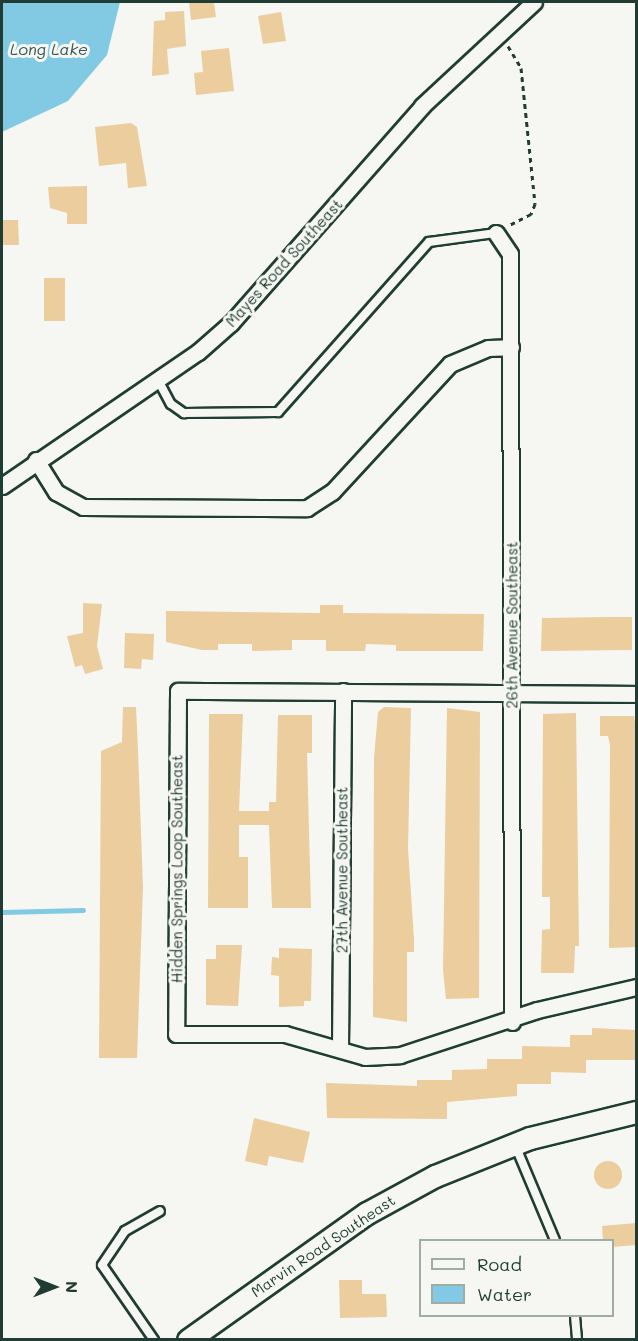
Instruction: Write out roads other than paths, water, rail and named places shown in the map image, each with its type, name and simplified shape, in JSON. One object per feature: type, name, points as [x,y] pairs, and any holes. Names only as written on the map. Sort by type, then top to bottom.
[{"type":"street","name":"Mayes Road Southeast","points":[[2,486],[36,460],[158,380],[231,323],[423,106],[534,2]]},
{"type":"street","name":"26th Avenue Southeast","points":[[496,233],[510,254],[512,1022]]},
{"type":"street","points":[[36,460],[56,492],[83,507],[307,508],[332,492],[450,364],[488,348],[511,347]]},
{"type":"street","name":"Hidden Springs Loop Southeast","points":[[636,694],[178,691],[176,1034],[285,1034],[364,1057],[400,1055],[512,1022],[537,1010],[636,987]]},
{"type":"street","name":"27th Avenue Southeast","points":[[340,1049],[343,691]]},
{"type":"street","name":"Marvin Road Southeast","points":[[188,1340],[367,1213],[515,1143],[636,1112]]},
{"type":"lane","points":[[158,380],[171,404],[184,413],[278,412],[429,242],[496,233]]},
{"type":"lane","points":[[515,1143],[555,1239]]},
{"type":"lane","points":[[154,1340],[102,1265],[125,1231],[160,1211]]},
{"type":"lane","points":[[575,1317],[577,1340]]},
{"type":"water","name":"Long Lake","points":[[2,2],[120,2],[107,55],[68,101],[2,132]]},
{"type":"waterway","points":[[2,912],[83,910]]}]
